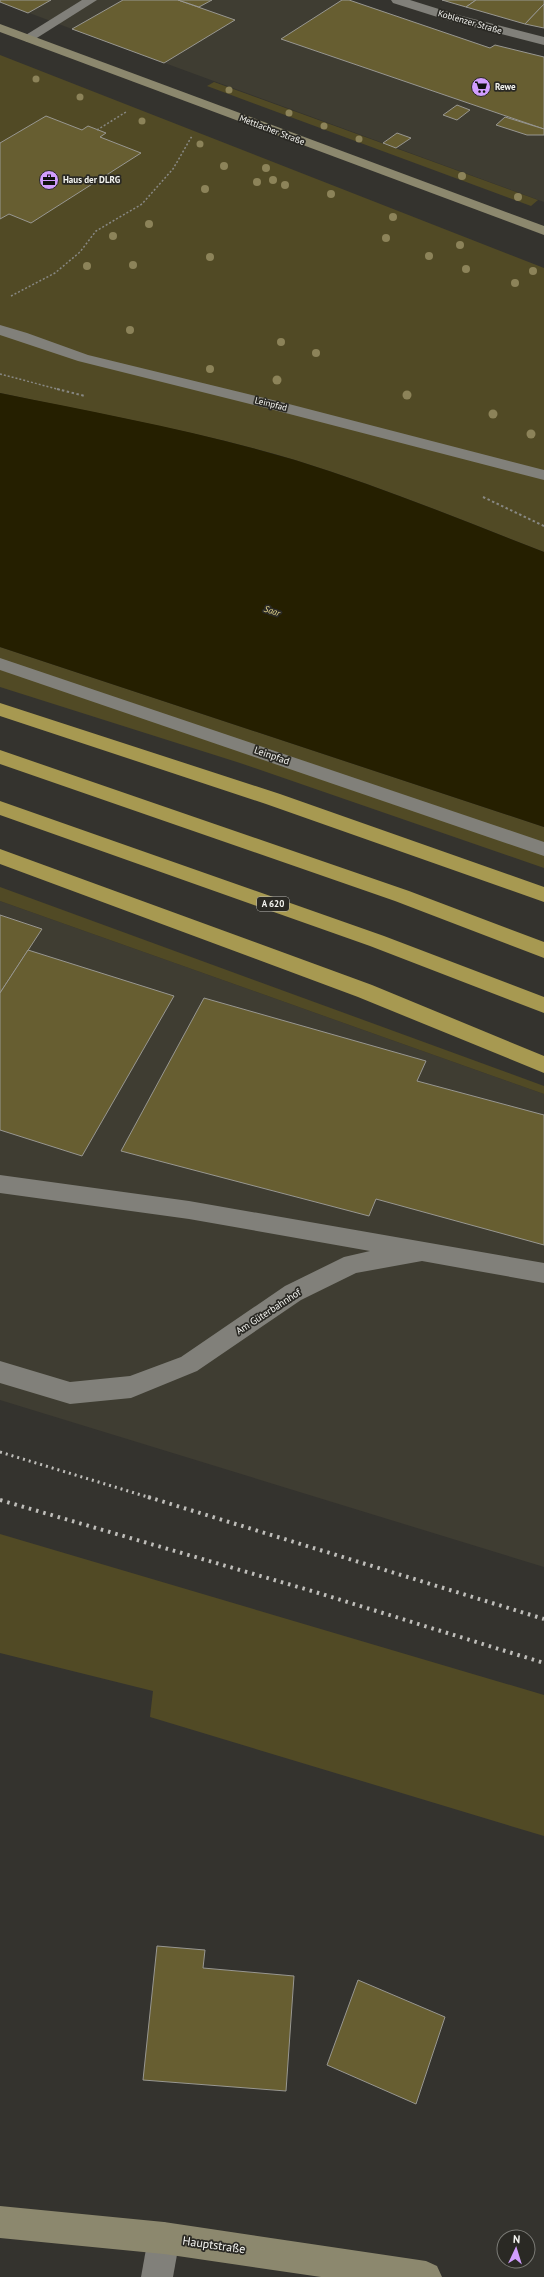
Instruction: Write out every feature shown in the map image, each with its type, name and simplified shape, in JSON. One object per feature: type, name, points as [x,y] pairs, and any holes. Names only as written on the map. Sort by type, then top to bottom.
[{"type":"highway","points":[[0,709],[236,786],[460,863],[544,895]]},
{"type":"highway","points":[[0,757],[402,896],[544,950]]},
{"type":"highway","name":"A 620","points":[[0,808],[377,941],[544,1005]]},
{"type":"highway","points":[[0,856],[365,991],[544,1065]]},
{"type":"street","points":[[27,38],[91,0]]},
{"type":"street","name":"Koblenzer Straße","points":[[397,0],[454,18],[544,41]]},
{"type":"street","name":"Mettlacher Straße","points":[[0,28],[543,230]]},
{"type":"street","name":"Leinpfad","points":[[0,330],[22,336],[83,358],[544,475]]},
{"type":"street","name":"Leinpfad","points":[[0,664],[544,849]]},
{"type":"street","points":[[0,1184],[189,1210],[422,1250]]},
{"type":"street","name":"Am Güterbahnhof","points":[[0,1372],[70,1393],[132,1387],[189,1364],[293,1293],[352,1264],[422,1250],[542,1274]]},
{"type":"street","name":"Hauptstraße","points":[[0,2222],[164,2238],[426,2277]]},
{"type":"street","points":[[158,2277],[164,2238]]},
{"type":"path","points":[[97,130],[122,115]]},
{"type":"path","points":[[7,299],[34,283],[55,273],[80,252],[96,230],[142,204],[173,169],[195,132]]},
{"type":"shaded area","points":[[0,0],[349,0],[489,48],[495,45],[544,57],[544,202],[72,29],[0,2]]},
{"type":"shaded area","points":[[0,55],[544,268],[544,552],[389,492],[295,460],[222,440],[0,393]]},
{"type":"shaded area","points":[[214,82],[538,200],[531,206],[207,86]]},
{"type":"shaded area","points":[[0,647],[544,827],[544,868],[240,763],[0,687]]},
{"type":"shaded area","points":[[0,887],[544,1086],[544,1094],[0,901]]},
{"type":"shaded area","points":[[0,901],[544,1094],[544,1567],[0,1400]]},
{"type":"shaded area","points":[[0,1534],[544,1695],[544,1836],[150,1717],[153,1691],[0,1653]]},
{"type":"water","name":"Saar","points":[[0,393],[185,431],[295,460],[389,492],[544,552],[544,827],[0,647]]},
{"type":"building","points":[[0,0],[51,0],[28,13],[0,2]]},
{"type":"building","points":[[123,0],[178,0],[235,20],[164,63],[72,29]]},
{"type":"building","points":[[178,0],[212,0],[199,7]]},
{"type":"building","name":"Rewe","points":[[342,0],[349,0],[490,48],[495,45],[544,57],[544,129],[281,39]]},
{"type":"building","points":[[442,0],[476,0],[466,7]]},
{"type":"building","points":[[476,0],[544,0],[544,4],[525,24],[466,7]]},
{"type":"building","points":[[544,4],[544,28],[525,24]]},
{"type":"building","points":[[457,105],[470,110],[457,120],[443,115]]},
{"type":"building","name":"Haus der DLRG","points":[[46,116],[82,130],[88,126],[106,133],[100,137],[141,153],[31,223],[9,214],[0,219],[0,143]]},
{"type":"building","points":[[505,117],[544,129],[544,135],[527,135],[496,125]]},
{"type":"building","points":[[397,133],[411,138],[396,148],[383,143]]},
{"type":"building","points":[[0,915],[42,929],[0,993]]},
{"type":"building","points":[[28,950],[174,996],[82,1156],[0,1130],[0,993]]},
{"type":"building","points":[[204,998],[426,1061],[417,1081],[544,1115],[544,1245],[376,1199],[369,1216],[121,1151]]},
{"type":"building","points":[[157,1946],[205,1950],[203,1968],[294,1976],[286,2091],[143,2080]]},
{"type":"building","points":[[358,1980],[445,2017],[416,2104],[327,2065]]},
{"type":"railway","points":[[0,1452],[151,1498]]},
{"type":"railway","points":[[148,1497],[544,1619]]},
{"type":"railway","points":[[0,1500],[312,1591],[544,1663]]},
{"type":"place","name":"Rewe","points":[[481,87]]},
{"type":"place","name":"Haus der DLRG","points":[[49,180]]}]
